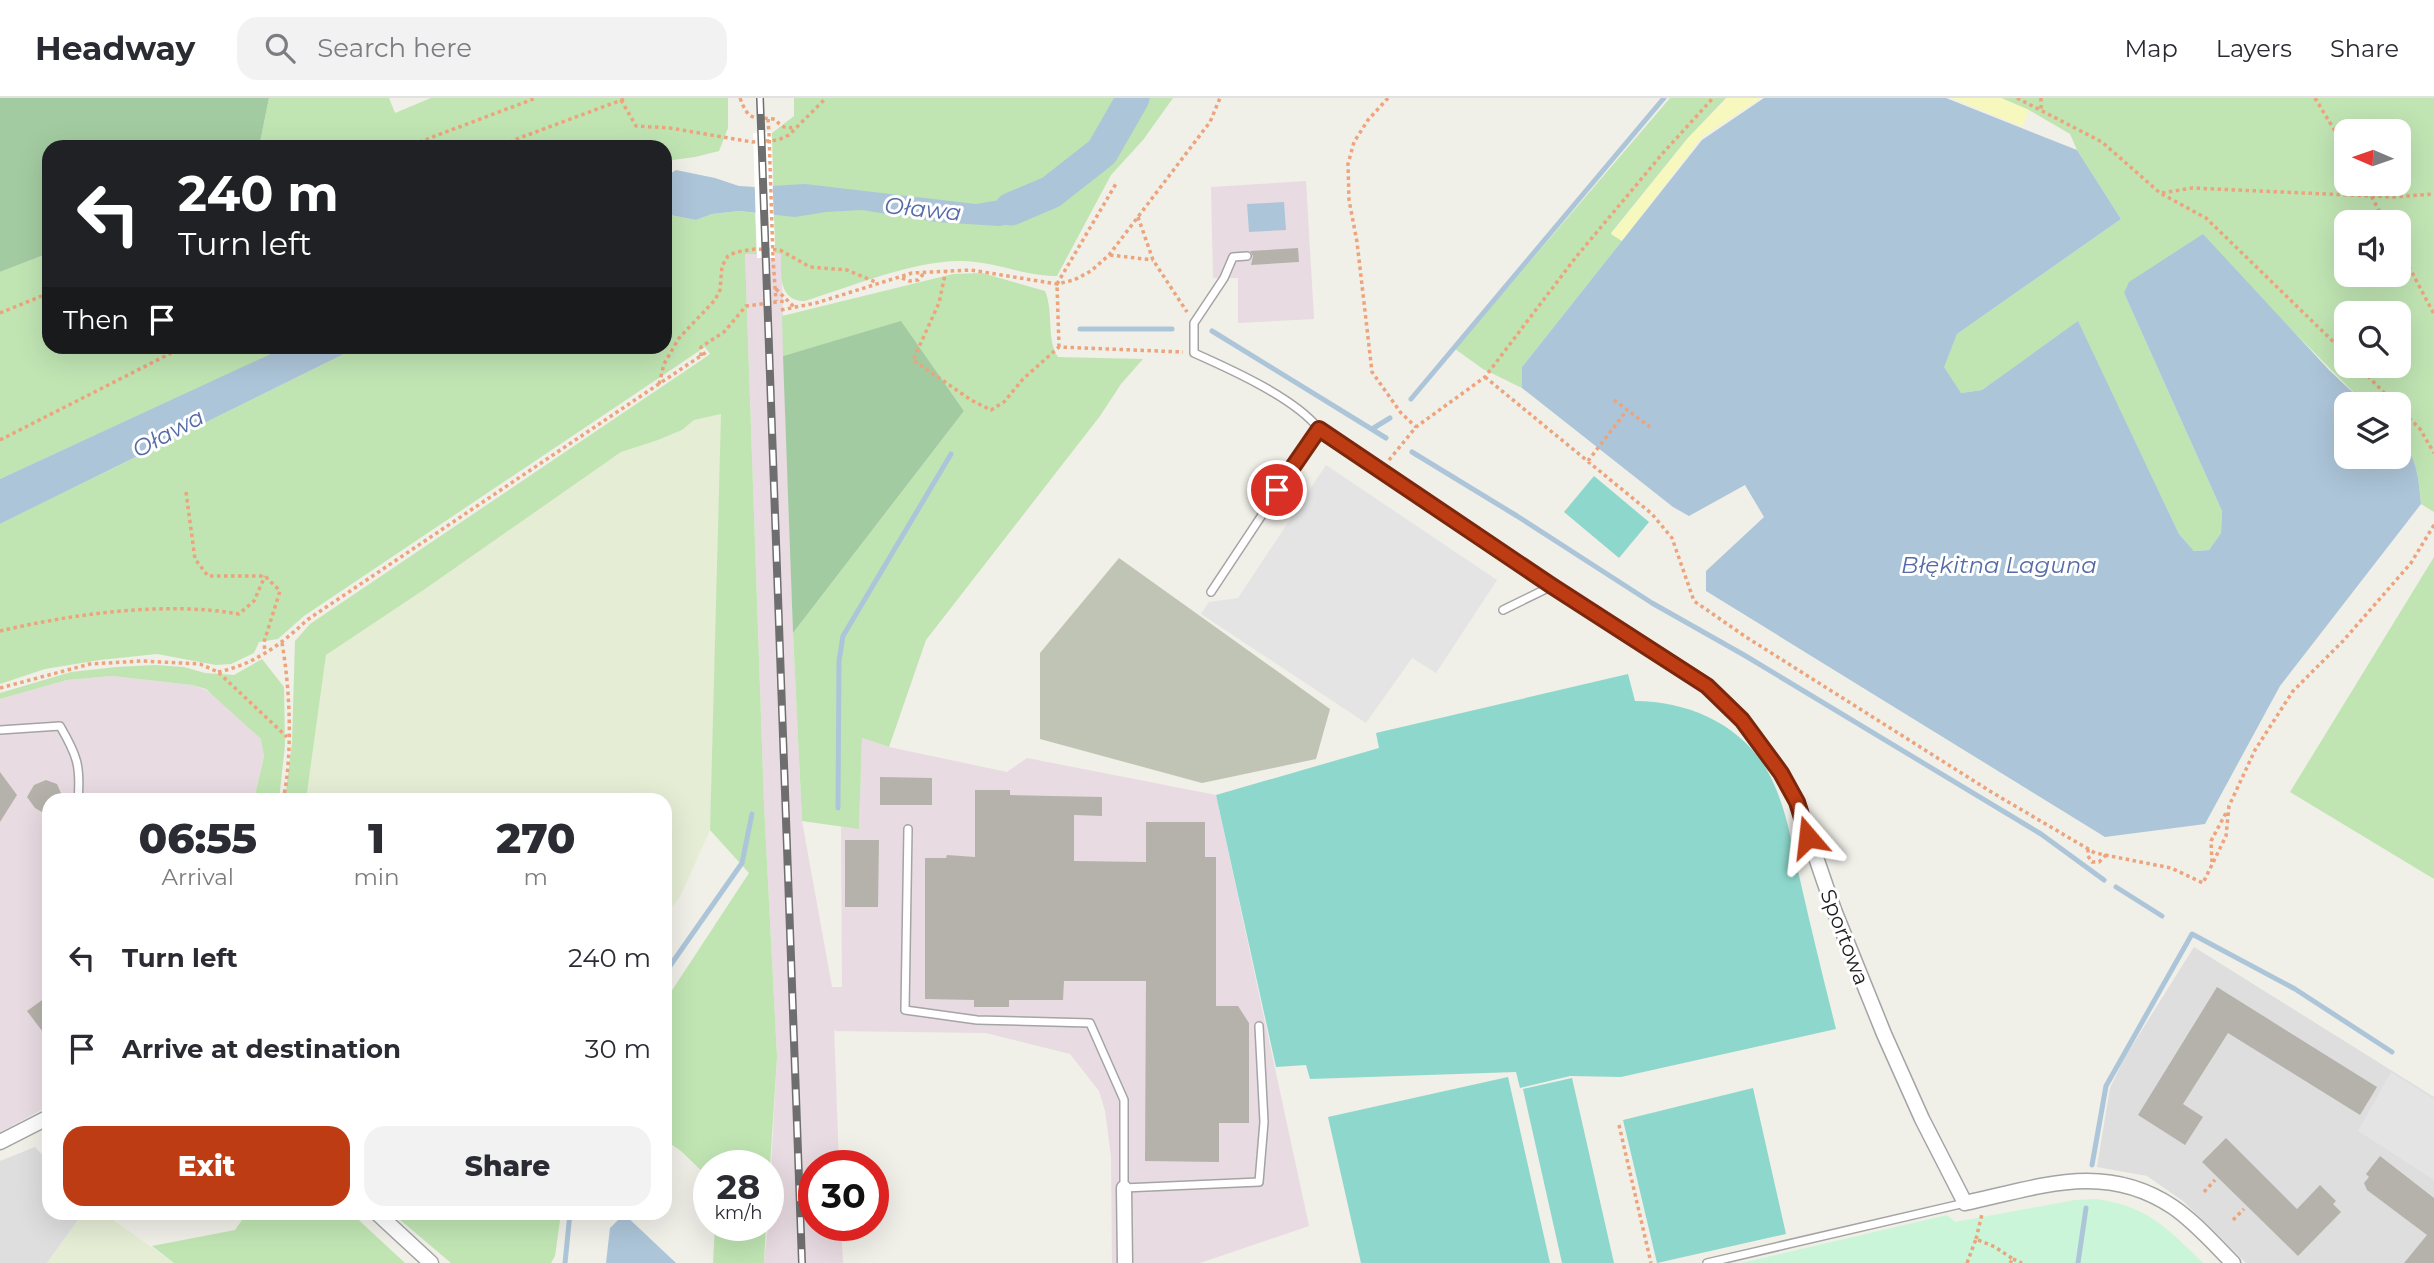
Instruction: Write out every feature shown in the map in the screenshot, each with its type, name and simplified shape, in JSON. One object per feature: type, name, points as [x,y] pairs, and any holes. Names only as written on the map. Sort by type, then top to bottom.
[{"type":"street","name":"Sportowa","points":[[1319,429],[1552,586],[1707,686],[1742,720],[1781,773],[1797,802],[1834,911],[1884,1034],[1922,1119],[1965,1203]]},
{"type":"street","points":[[0,1142],[42,1121]]},
{"type":"street","points":[[1965,1203],[2072,1181],[2102,1180],[2124,1184],[2149,1193],[2176,1209],[2233,1263]]},
{"type":"street","points":[[1124,1188],[1125,1263]]},
{"type":"street","points":[[385,1220],[431,1263]]},
{"type":"lane","points":[[1211,592],[1319,429],[1310,417],[1243,375],[1194,353],[1194,323],[1224,278],[1233,257],[1247,256]]},
{"type":"lane","points":[[1503,610],[1552,586]]},
{"type":"lane","points":[[0,730],[60,726],[76,753],[78,793]]},
{"type":"lane","points":[[908,829],[905,1010],[977,1020],[1090,1023],[1124,1100],[1124,1188],[1259,1182],[1264,1122],[1259,1026]]},
{"type":"lane","points":[[1707,1263],[1965,1203]]},
{"type":"path","points":[[425,140],[536,98]]},
{"type":"path","points":[[514,140],[627,98]]},
{"type":"path","points":[[740,98],[749,116],[755,119],[775,119],[780,126],[788,129],[797,126]]},
{"type":"path","points":[[621,100],[636,126],[670,128],[752,142],[778,140],[789,135],[826,98]]},
{"type":"path","points":[[781,310],[795,309],[878,283],[925,272],[989,272],[1056,284],[1074,280],[1091,271],[1109,255],[1210,122],[1220,98]]},
{"type":"path","points":[[1388,98],[1368,120],[1354,142],[1348,164],[1349,200],[1357,242],[1372,372],[1401,413],[1416,427]]},
{"type":"path","points":[[1394,452],[1416,427],[1485,377],[1576,257],[1713,98]]},
{"type":"path","points":[[2017,98],[2102,142],[2160,193],[2206,218],[2334,342]]},
{"type":"path","points":[[2041,98],[2041,109]]},
{"type":"path","points":[[2315,98],[2334,129]]},
{"type":"path","points":[[768,119],[776,302]]},
{"type":"path","points":[[1059,347],[1056,284],[1101,213],[1117,182]]},
{"type":"path","points":[[2160,193],[2192,188],[2334,194]]},
{"type":"path","points":[[2412,196],[2434,194]]},
{"type":"path","points":[[2386,196],[2407,196]]},
{"type":"path","points":[[1138,217],[1153,260],[1194,323]]},
{"type":"path","points":[[672,350],[679,338],[715,300],[720,290],[722,265],[728,256],[736,252],[755,249],[780,250],[810,268],[847,270],[878,283]]},
{"type":"path","points":[[1109,255],[1153,260]]},
{"type":"path","points":[[946,271],[939,303],[913,360],[971,400],[991,410],[1004,402],[1023,379],[1059,347],[1194,353]]},
{"type":"path","points":[[2411,271],[2434,314]]},
{"type":"path","points":[[900,277],[909,281],[918,280],[925,272]]},
{"type":"path","points":[[775,287],[795,309]]},
{"type":"path","points":[[0,313],[42,296]]},
{"type":"path","points":[[701,356],[701,347],[724,332],[746,306],[785,301]]},
{"type":"path","points":[[219,672],[235,669],[282,643],[307,620],[708,351]]},
{"type":"path","points":[[0,440],[169,354]]},
{"type":"path","points":[[659,386],[664,364],[670,354]]},
{"type":"path","points":[[1485,377],[1652,514],[1672,538],[1694,601],[1993,793],[2088,849],[2095,853],[2171,867],[2203,883],[2226,836],[2229,806]]},
{"type":"path","points":[[2370,378],[2383,392]]},
{"type":"path","points":[[1614,400],[1650,427]]},
{"type":"path","points":[[1588,461],[1627,410]]},
{"type":"path","points":[[2411,420],[2420,429],[2434,453]]},
{"type":"path","points":[[186,492],[195,559],[208,576],[265,576],[280,591],[264,642],[265,652]]},
{"type":"path","points":[[2212,864],[2211,841],[2255,750],[2293,691],[2343,641],[2412,563],[2434,525]]},
{"type":"path","points":[[0,631],[74,618],[155,609],[213,610],[239,614],[254,601],[265,576]]},
{"type":"path","points":[[282,643],[288,677],[283,793]]},
{"type":"path","points":[[0,688],[38,676],[103,663],[200,664],[219,672],[287,737]]},
{"type":"path","points":[[2088,849],[2092,862],[2099,862],[2106,855]]},
{"type":"path","points":[[1619,1125],[1651,1263]]},
{"type":"path","points":[[2204,1192],[2215,1180]]},
{"type":"path","points":[[1967,1263],[1983,1212],[1980,1200]]},
{"type":"path","points":[[2233,1220],[2245,1209]]},
{"type":"path","points":[[1976,1239],[1995,1247],[2011,1261],[2022,1263]]},
{"type":"shaded area","points":[[0,98],[269,98],[260,140],[42,140],[42,256],[0,272]]},
{"type":"shaded area","points":[[269,98],[389,98],[395,113],[431,98],[728,98],[728,128],[719,151],[672,160],[672,140],[260,140]]},
{"type":"shaded area","points":[[794,98],[1173,98],[1143,140],[1111,175],[1057,276],[1032,274],[985,263],[943,262],[883,275],[805,301],[796,300],[786,291],[781,278],[781,254],[775,253],[772,133],[794,116]]},
{"type":"shaded area","points":[[1670,98],[1726,98],[1687,139],[1611,233],[1622,241],[1522,367],[1522,388],[1483,369],[1455,349]]},
{"type":"shaded area","points":[[2001,98],[2434,98],[2434,512],[2421,504],[2418,477],[2411,455],[2411,392],[2353,392],[2339,378],[2411,378],[2411,301],[2334,301],[2334,373],[2277,315],[2124,293],[2222,511],[2221,533],[2209,550],[2194,551],[2179,534],[2078,322],[1982,390],[1961,393],[1943,367],[1957,334],[2121,219],[2077,150],[2070,134],[2029,110]]},
{"type":"shaded area","points":[[1306,181],[1314,319],[1238,323],[1238,278],[1213,278],[1211,187]]},
{"type":"shaded area","points":[[739,211],[755,213],[757,254],[745,254],[764,804],[777,1057],[771,1150],[693,1150],[693,1163],[672,1145],[672,990],[749,873],[710,830],[721,414],[694,420],[682,430],[621,452],[326,655],[307,793],[286,793],[292,743],[295,641],[310,624],[703,359],[710,354],[705,347],[304,616],[278,639],[259,642],[254,653],[231,664],[216,665],[157,654],[45,669],[0,684],[0,524],[344,354],[672,354],[672,215],[696,220],[712,214]]},
{"type":"shaded area","points":[[781,253],[802,821],[832,987],[842,987],[841,827],[859,828],[862,738],[889,747],[1007,772],[1027,758],[1216,795],[1309,1226],[1200,1263],[1112,1263],[1111,1156],[1105,1111],[1099,1091],[1070,1054],[986,1033],[835,1031],[834,1028],[838,1150],[798,1150],[798,1241],[842,1241],[843,1263],[764,1263],[766,1241],[784,1241],[784,1150],[772,1150],[777,1057],[764,804],[745,254]]},
{"type":"shaded area","points":[[42,256],[42,354],[273,354],[0,479],[0,272]]},
{"type":"shaded area","points":[[982,273],[1045,291],[1052,342],[1058,357],[1143,359],[1121,384],[1100,416],[926,640],[889,747],[862,738],[859,829],[802,821],[793,633],[964,411],[901,322],[783,356],[782,316],[953,274]]},
{"type":"shaded area","points":[[901,321],[964,411],[793,633],[783,356]]},
{"type":"shaded area","points":[[722,414],[710,830],[679,899],[672,906],[672,793],[307,793],[326,655],[621,452],[682,430],[694,420]]},
{"type":"shaded area","points":[[1326,465],[1497,580],[1436,673],[1412,658],[1366,723],[1201,614],[1209,602],[1238,598]]},
{"type":"shaded area","points":[[1594,476],[1649,522],[1619,558],[1564,512]]},
{"type":"shaded area","points":[[2434,557],[2434,879],[2290,792]]},
{"type":"shaded area","points":[[1119,558],[1330,709],[1316,759],[1202,783],[1040,739],[1040,653]]},
{"type":"shaded area","points":[[262,659],[284,687],[285,745],[280,793],[256,793],[264,756],[261,739],[206,689],[112,676],[67,680],[0,699],[0,693],[71,672],[116,667],[155,665],[234,675]]},
{"type":"shaded area","points":[[1628,674],[1635,701],[1677,706],[1716,721],[1734,733],[1763,763],[1778,794],[1786,820],[1836,1029],[1621,1077],[1570,1076],[1520,1088],[1516,1072],[1310,1079],[1306,1065],[1276,1067],[1216,795],[1379,748],[1376,733]]},
{"type":"shaded area","points":[[112,676],[192,685],[206,690],[261,739],[264,755],[256,793],[42,793],[42,1110],[0,1132],[0,699],[67,680]]},
{"type":"shaded area","points":[[2194,947],[2434,1097],[2434,1263],[2246,1263],[2183,1201],[2147,1176],[2097,1167],[2110,1088],[2125,1057]]},
{"type":"shaded area","points":[[2391,1072],[2434,1099],[2434,1180],[2358,1131]]},
{"type":"shaded area","points":[[1508,1077],[1550,1263],[1361,1263],[1328,1117]]},
{"type":"shaded area","points":[[1572,1078],[1614,1263],[1562,1263],[1523,1089]]},
{"type":"shaded area","points":[[1753,1088],[1786,1234],[1657,1263],[1623,1120]]},
{"type":"shaded area","points":[[35,1147],[42,1154],[42,1220],[78,1220],[47,1263],[0,1263],[0,1161]]},
{"type":"shaded area","points":[[2097,1199],[2131,1208],[2156,1221],[2203,1263],[1741,1263],[1947,1215],[1955,1222],[2075,1200]]},
{"type":"shaded area","points":[[78,1220],[113,1220],[174,1263],[47,1263]]},
{"type":"shaded area","points":[[242,1220],[359,1220],[405,1263],[174,1263],[152,1246],[235,1230]]},
{"type":"shaded area","points":[[400,1220],[560,1220],[555,1256],[551,1263],[451,1263]]},
{"type":"shaded area","points":[[714,1241],[765,1241],[764,1263],[713,1263]]},
{"type":"sand","points":[[1727,98],[1761,98],[1702,137],[1622,241],[1611,234],[1689,137]]},
{"type":"sand","points":[[1951,98],[2001,98],[2029,110],[2023,127]]},
{"type":"water","name":"Błękitna Laguna","points":[[1764,98],[1946,98],[2077,150],[2121,219],[1957,334],[1944,367],[1961,393],[1982,390],[2078,321],[2179,534],[2194,551],[2209,550],[2221,533],[2222,511],[2124,293],[2129,282],[2203,234],[2334,375],[2334,378],[2337,378],[2352,392],[2334,392],[2334,469],[2411,469],[2411,455],[2416,468],[2421,504],[2280,686],[2205,824],[2105,837],[1706,591],[1706,571],[1764,517],[1745,485],[1689,516],[1673,507],[1522,388],[1522,367],[1702,140]]},
{"type":"water","points":[[676,170],[739,186],[805,184],[976,204],[1018,197],[1047,183],[1055,199],[1018,223],[999,226],[936,222],[862,210],[795,217],[739,211],[712,214],[696,220],[672,215],[672,173]]},
{"type":"water","points":[[1284,202],[1286,230],[1249,232],[1247,204]]},
{"type":"water","points":[[271,354],[344,354],[0,524],[0,479]]},
{"type":"water","points":[[618,1220],[630,1220],[676,1263],[606,1263],[610,1228]]},
{"type":"pier","points":[[771,132],[775,258],[757,258],[753,133]]},
{"type":"building","points":[[1298,248],[1299,262],[1251,265],[1253,256],[1250,251]]},
{"type":"building","points":[[0,772],[17,795],[0,822]]},
{"type":"building","points":[[880,777],[932,778],[932,805],[880,805]]},
{"type":"building","points":[[46,780],[57,784],[61,793],[42,793],[42,812],[35,808],[27,797],[34,785]]},
{"type":"building","points":[[975,790],[1010,790],[1010,795],[1102,797],[1102,816],[1074,815],[1074,861],[1146,862],[1146,822],[1205,822],[1205,857],[1216,857],[1216,1006],[1238,1006],[1249,1023],[1249,1123],[1219,1123],[1219,1162],[1145,1161],[1146,981],[1064,981],[1063,1000],[1009,1000],[1009,1007],[974,1007],[974,1000],[925,999],[925,858],[946,858],[947,855],[975,857]]},
{"type":"building","points":[[845,840],[879,840],[878,907],[845,907]]},
{"type":"building","points":[[2217,987],[2377,1087],[2360,1115],[2228,1033],[2183,1104],[2203,1117],[2185,1145],[2138,1115]]},
{"type":"building","points":[[42,1000],[42,1031],[27,1011]]},
{"type":"building","points":[[2226,1138],[2297,1209],[2320,1185],[2336,1201],[2333,1204],[2341,1212],[2298,1256],[2202,1162]]},
{"type":"building","points":[[2380,1156],[2434,1198],[2434,1263],[2404,1263],[2427,1235],[2367,1190],[2364,1183],[2369,1177],[2366,1174]]},
{"type":"waterway","name":"Oława","points":[[1011,209],[1051,192],[1102,152],[1133,98]]},
{"type":"waterway","points":[[1411,399],[1664,98]]},
{"type":"waterway","points":[[1080,329],[1172,329]]},
{"type":"waterway","points":[[1212,331],[1386,438]]},
{"type":"waterway","points":[[1372,429],[1390,418]]},
{"type":"waterway","points":[[1412,452],[1652,603],[1744,655],[2041,834],[2104,880]]},
{"type":"waterway","points":[[838,808],[839,661],[843,636],[951,454]]},
{"type":"waterway","points":[[672,963],[742,863],[752,814]]},
{"type":"waterway","points":[[2116,887],[2162,916]]},
{"type":"waterway","points":[[2092,1165],[2106,1086],[2192,934],[2295,989],[2392,1052]]},
{"type":"waterway","points":[[2078,1263],[2086,1208]]},
{"type":"waterway","points":[[565,1263],[569,1220]]},
{"type":"railway","points":[[760,98],[802,1263]]},
{"type":"route","points":[[1277,490],[1319,429],[1382,470],[1552,586],[1707,686],[1742,720],[1781,773],[1797,802],[1808,837]]}]
